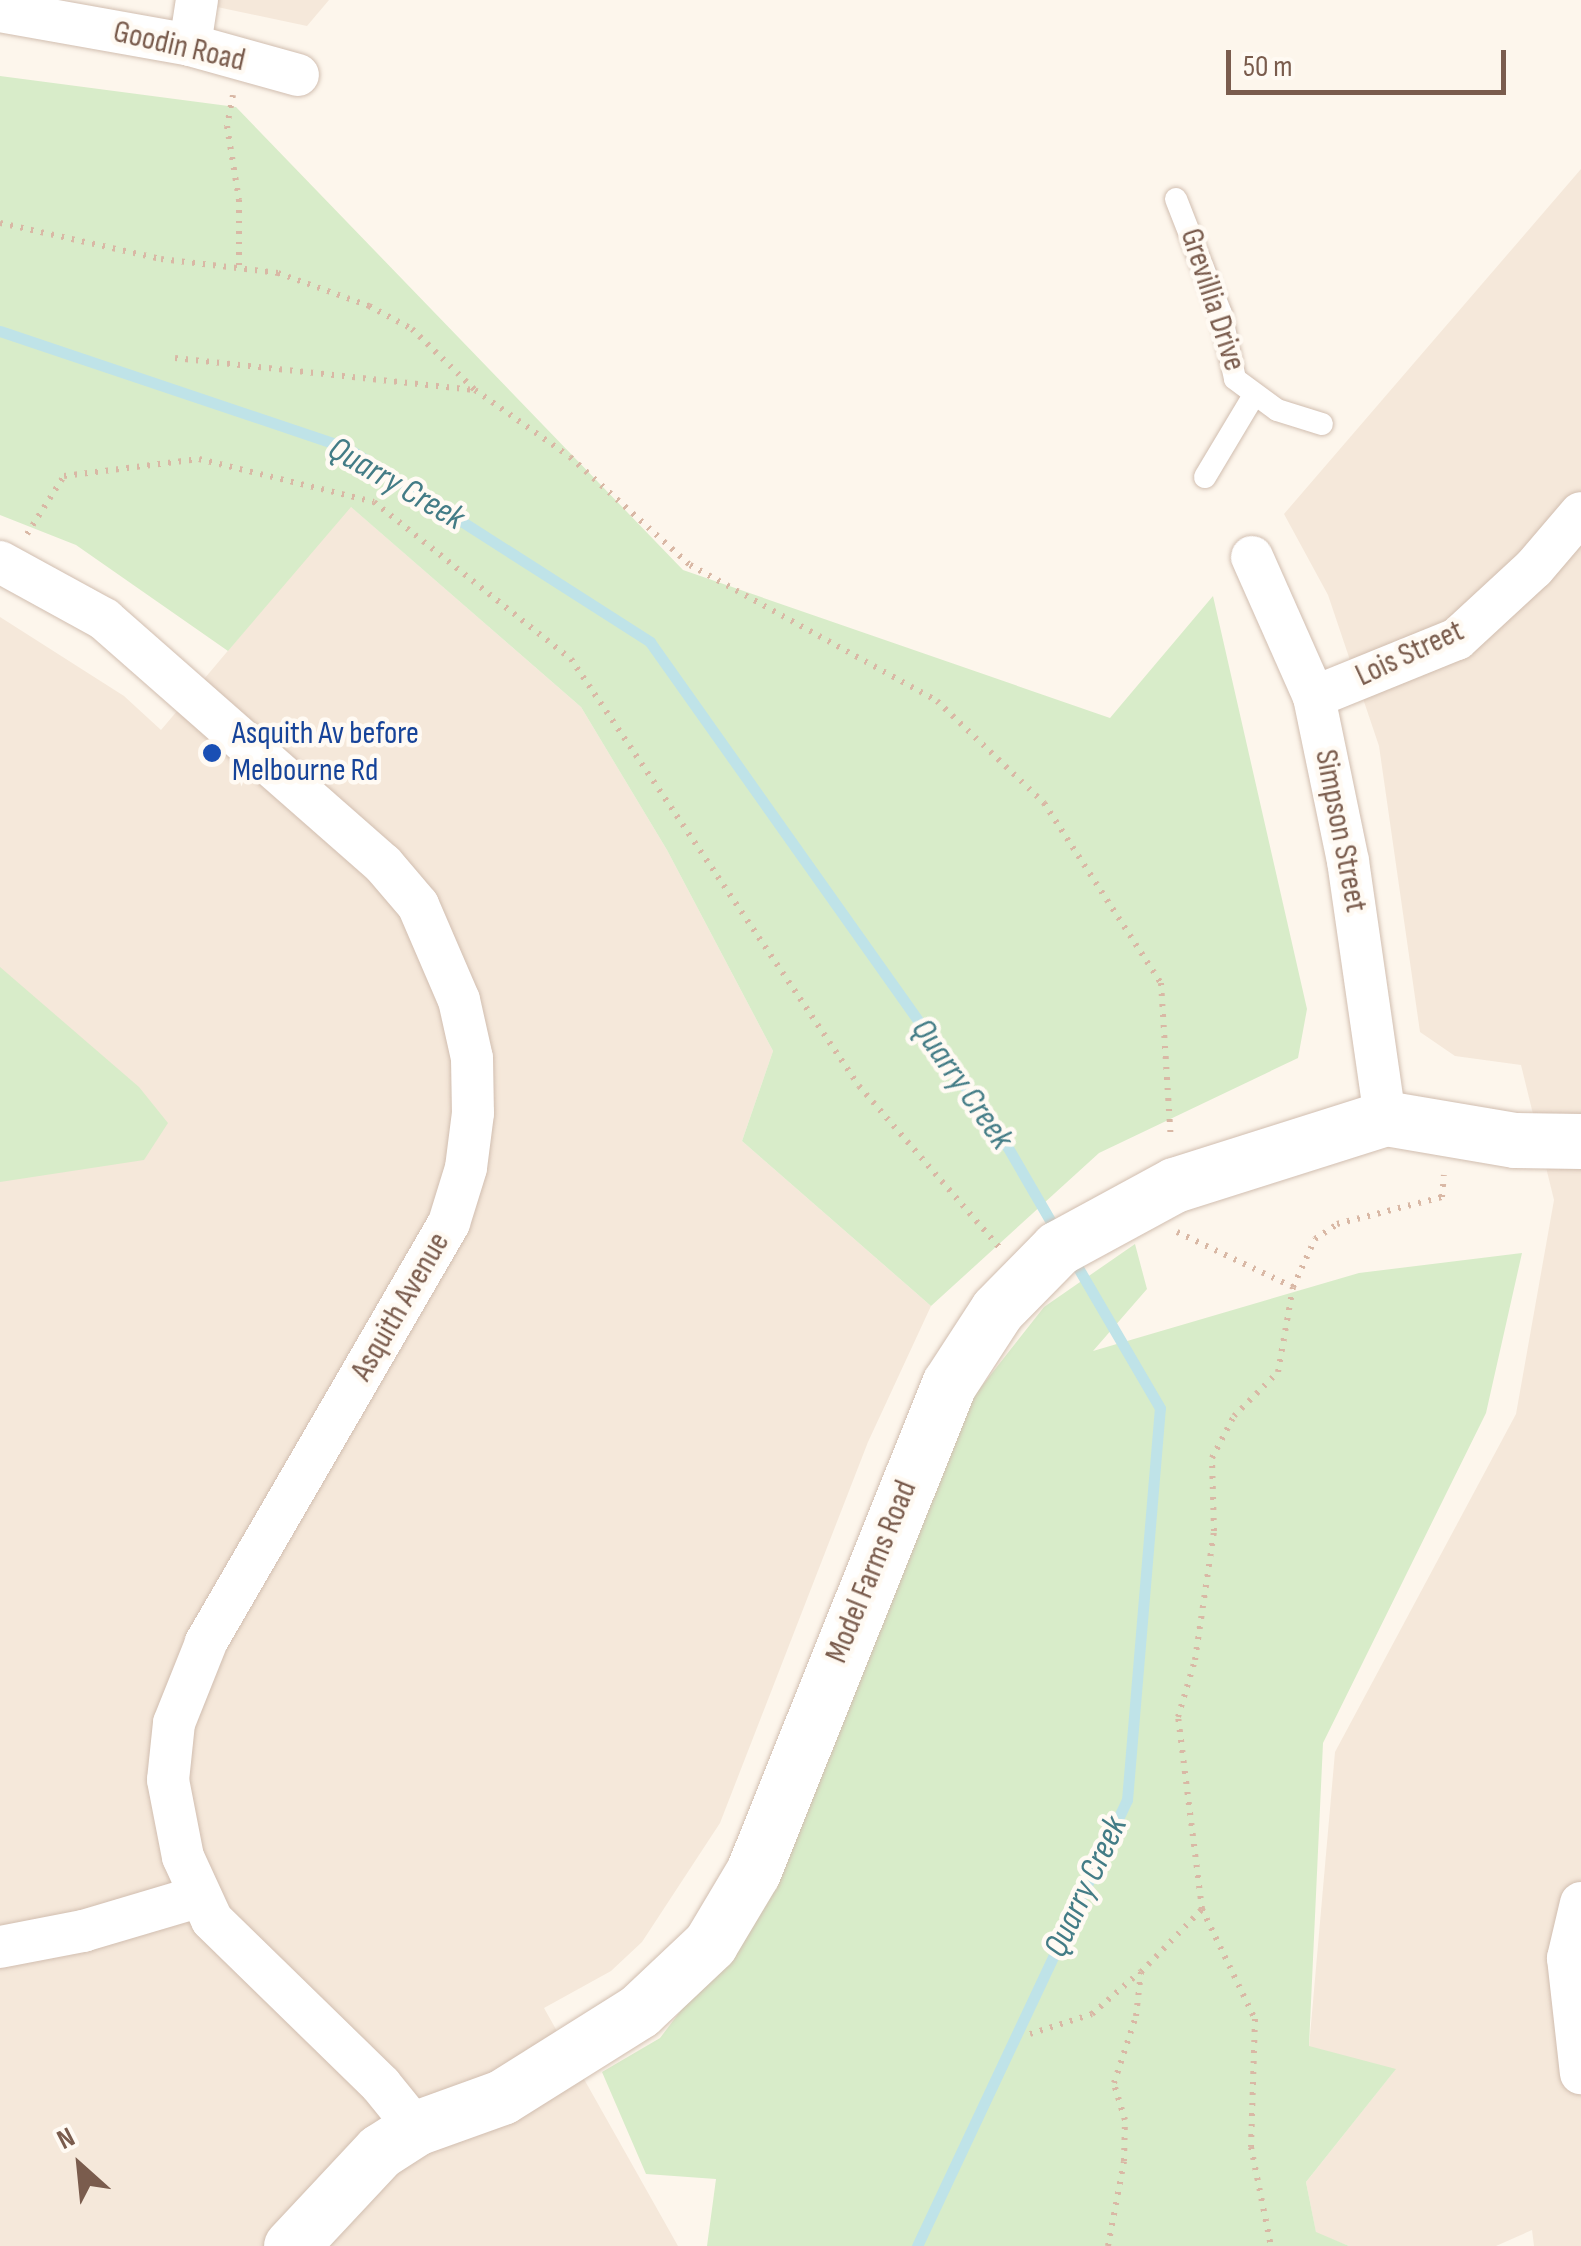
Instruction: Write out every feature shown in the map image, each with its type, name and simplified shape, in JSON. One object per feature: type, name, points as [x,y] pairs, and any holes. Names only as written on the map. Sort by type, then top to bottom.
[{"type":"street","points":[[190,45],[196,0]]},
{"type":"street","name":"Goodin Road","points":[[0,11],[190,45],[298,75]]},
{"type":"street","name":"Lois Street","points":[[1314,697],[1457,639],[1581,513]]},
{"type":"street","name":"Simpson Street","points":[[1252,557],[1314,697],[1348,862],[1385,1118]]},
{"type":"street","name":"Asquith Avenue","points":[[0,562],[104,619],[383,864],[418,905],[444,954],[472,1058],[466,1168],[449,1223],[206,1643],[182,1697],[170,1752],[170,1804],[197,1897],[229,1938],[381,2085],[416,2128]]},
{"type":"street","name":"Model Farms Road","points":[[291,2246],[380,2151],[416,2128],[517,2088],[639,2011],[710,1944],[753,1872],[949,1384],[997,1310],[1058,1248],[1174,1185],[1385,1118],[1515,1140],[1581,1142]]},
{"type":"street","points":[[0,1947],[39,1942],[197,1897]]},
{"type":"street","points":[[1581,1903],[1568,1958],[1581,2073]]},
{"type":"lane","name":"Grevillia Drive","points":[[1176,199],[1221,314],[1229,368],[1254,396],[1322,424]]},
{"type":"lane","name":"Grevillia Drive","points":[[1205,477],[1254,396]]},
{"type":"path","points":[[227,126],[240,269]]},
{"type":"path","points":[[0,223],[278,273],[369,306],[412,329],[475,390],[570,457],[690,565],[937,701],[1044,803],[1161,983],[1178,1234],[1294,1286]]},
{"type":"path","points":[[175,358],[475,390]]},
{"type":"path","points":[[30,527],[64,476],[199,459],[374,502],[571,659],[859,1086],[1027,1279]]},
{"type":"path","points":[[1271,2246],[1251,2147],[1254,2019],[1202,1909],[1178,1716],[1195,1660],[1214,1531],[1212,1458],[1234,1416],[1278,1372],[1294,1286],[1315,1238],[1337,1224],[1442,1197],[1446,1128]]},
{"type":"path","points":[[1030,2034],[1092,2014],[1202,1909]]},
{"type":"path","points":[[1108,2246],[1124,2161],[1125,2120],[1114,2083],[1136,2016],[1140,1972]]},
{"type":"shaded area","points":[[184,0],[329,0],[307,26]]},
{"type":"shaded area","points":[[1581,169],[1581,2246],[1534,2246],[1532,2230],[1496,2246],[1349,2246],[1316,2233],[1306,2182],[1395,2070],[1309,2047],[1335,1752],[1516,1414],[1554,1200],[1521,1065],[1455,1056],[1420,1032],[1379,746],[1328,595],[1284,514]]},
{"type":"shaded area","points":[[350,506],[581,707],[667,850],[773,1051],[742,1141],[931,1306],[868,1442],[720,1823],[642,1942],[611,1971],[544,2008],[678,2246],[0,2246],[0,617],[124,696],[161,730]]},
{"type":"green space","points":[[0,76],[236,107],[683,570],[1110,718],[1213,596],[1307,1009],[1298,1058],[1099,1153],[931,1306],[742,1141],[773,1051],[667,850],[581,707],[351,507],[228,651],[76,545],[0,515]]},
{"type":"green space","points":[[0,967],[139,1087],[168,1123],[144,1160],[0,1182]]},
{"type":"green space","points":[[1135,1244],[1147,1289],[1093,1351],[1359,1273],[1522,1253],[1486,1413],[1323,1743],[1309,2046],[1396,2069],[1306,2182],[1316,2232],[1349,2246],[707,2246],[716,2179],[646,2174],[602,2072],[660,2038],[752,1917],[952,1424],[1044,1307]]},
{"type":"waterway","name":"Quarry Creek","points":[[0,331],[347,448],[650,642],[1007,1146],[1058,1234]]},
{"type":"waterway","name":"Quarry Creek","points":[[917,2246],[1127,1800],[1160,1408],[1073,1259]]},
{"type":"place","name":"Asquith Av before Melbourne Rd","points":[[212,753]]}]
